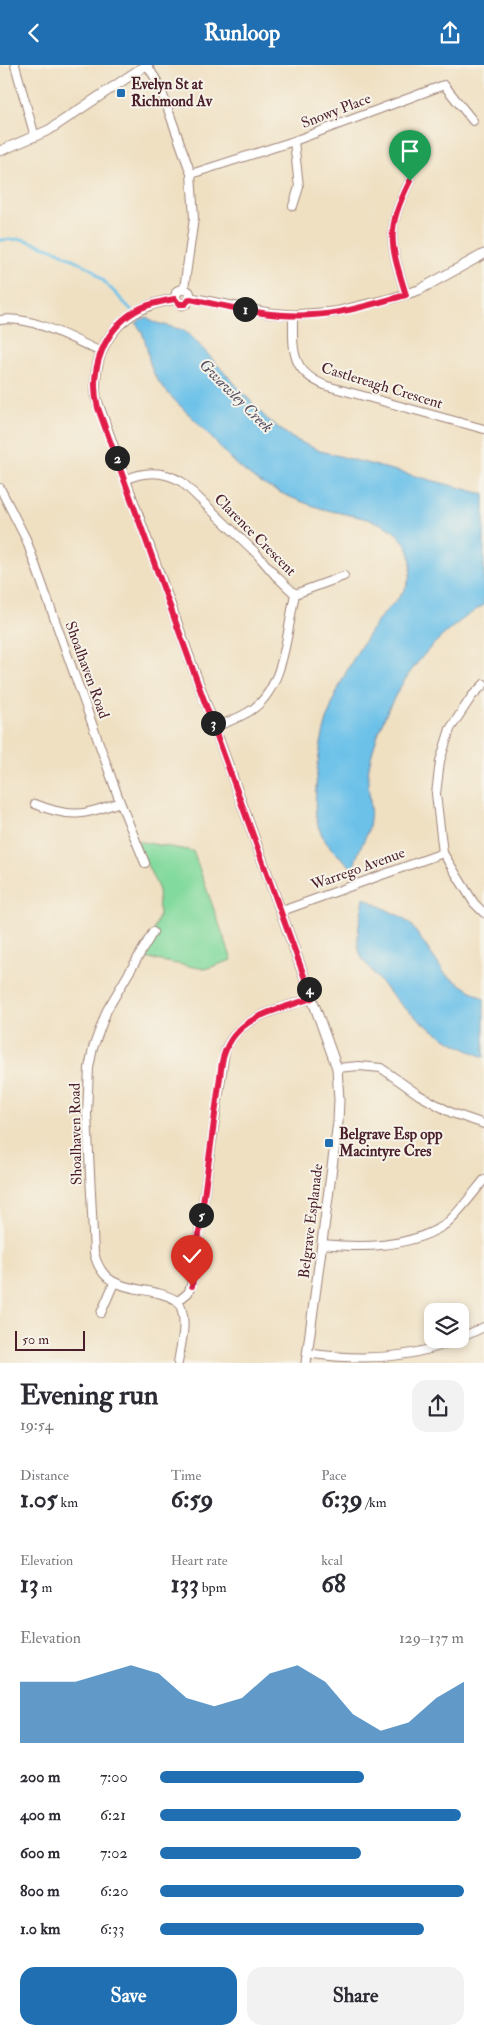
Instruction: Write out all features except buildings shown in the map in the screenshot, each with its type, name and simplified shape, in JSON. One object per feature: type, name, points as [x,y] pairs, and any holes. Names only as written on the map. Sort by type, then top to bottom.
[{"type":"street","points":[[15,65],[35,137]]},
{"type":"street","points":[[0,151],[49,130],[147,65],[164,97],[192,174],[194,218],[184,289]]},
{"type":"street","name":"Snowy Place","points":[[192,174],[294,141],[444,85],[472,121]]},
{"type":"street","points":[[293,205],[299,187],[294,141]]},
{"type":"street","points":[[406,295],[394,254],[392,227],[396,211],[410,181]]},
{"type":"street","points":[[190,299],[293,315],[335,312],[406,295],[440,279],[484,253]]},
{"type":"street","points":[[184,289],[190,292],[190,299],[185,304],[179,304],[175,299],[178,291],[184,289]]},
{"type":"street","name":"Belgrave Esplanade","points":[[175,299],[141,308],[114,330],[101,351],[95,377],[96,398],[337,1068],[339,1105],[306,1358]]},
{"type":"street","name":"Castlereagh Crescent","points":[[293,315],[294,355],[304,374],[313,381],[484,429]]},
{"type":"street","points":[[0,320],[13,318],[28,322],[101,351]]},
{"type":"street","name":"Clarence Crescent","points":[[125,480],[134,476],[151,473],[173,477],[182,482],[256,553],[295,594],[276,678],[269,692],[262,701],[245,714],[215,727]]},
{"type":"street","name":"Shoalhaven Road","points":[[0,488],[26,539],[120,802],[146,863]]},
{"type":"street","points":[[295,594],[344,576]]},
{"type":"street","points":[[484,684],[472,696],[450,729],[440,761],[436,794],[443,853],[466,890],[484,913]]},
{"type":"street","points":[[35,804],[57,813],[74,814],[92,812],[120,802]]},
{"type":"street","name":"Warrego Avenue","points":[[282,911],[443,853]]},
{"type":"street","name":"Shoalhaven Road","points":[[114,1283],[96,1264],[94,1253],[87,1081],[93,1049],[107,1010],[153,932]]},
{"type":"street","points":[[178,1301],[188,1293],[192,1286],[222,1062],[228,1042],[238,1030],[254,1019],[312,998]]},
{"type":"street","points":[[337,1068],[359,1066],[381,1068],[419,1095],[452,1113],[484,1124]]},
{"type":"street","points":[[322,1244],[364,1247],[411,1240],[444,1225],[484,1180]]},
{"type":"street","points":[[101,1313],[114,1283],[162,1294],[178,1301],[182,1309],[184,1321],[178,1363]]},
{"type":"street","points":[[469,1334],[484,1327]]},
{"type":"street","points":[[306,1358],[389,1357],[431,1348]]},
{"type":"green space","points":[[136,841],[193,851],[232,960],[205,969],[139,957],[153,932],[159,916],[158,888]]},
{"type":"water","points":[[147,317],[153,322],[183,330],[193,338],[266,418],[292,438],[320,451],[484,494],[484,605],[449,630],[434,644],[407,676],[386,714],[370,761],[368,778],[371,809],[370,820],[354,870],[327,843],[317,822],[316,795],[321,744],[333,703],[351,663],[378,620],[406,587],[411,567],[409,552],[400,537],[381,524],[320,508],[298,500],[261,483],[244,471],[169,395],[155,376],[150,363],[146,342],[136,323]]},
{"type":"water","points":[[364,898],[401,917],[411,925],[446,975],[484,999],[484,1057],[437,1033],[408,1011],[395,999],[365,962],[361,956],[358,942]]},
{"type":"waterway","name":"Gwawley Creek","points":[[0,240],[22,239],[58,251],[93,270],[141,320]]},
{"type":"place","name":"Evelyn St at Richmond Av","points":[[121,93]]},
{"type":"place","name":"Belgrave Esp opp Macintyre Cres","points":[[329,1143]]},
{"type":"route","points":[[192,1286],[222,1062],[228,1042],[238,1030],[254,1019],[312,998],[98,408],[95,387],[96,369],[101,351],[114,330],[141,308],[156,303],[175,299],[182,305],[190,299],[268,313],[313,315],[335,312],[406,295],[392,247],[392,227],[396,211],[410,181]]}]
